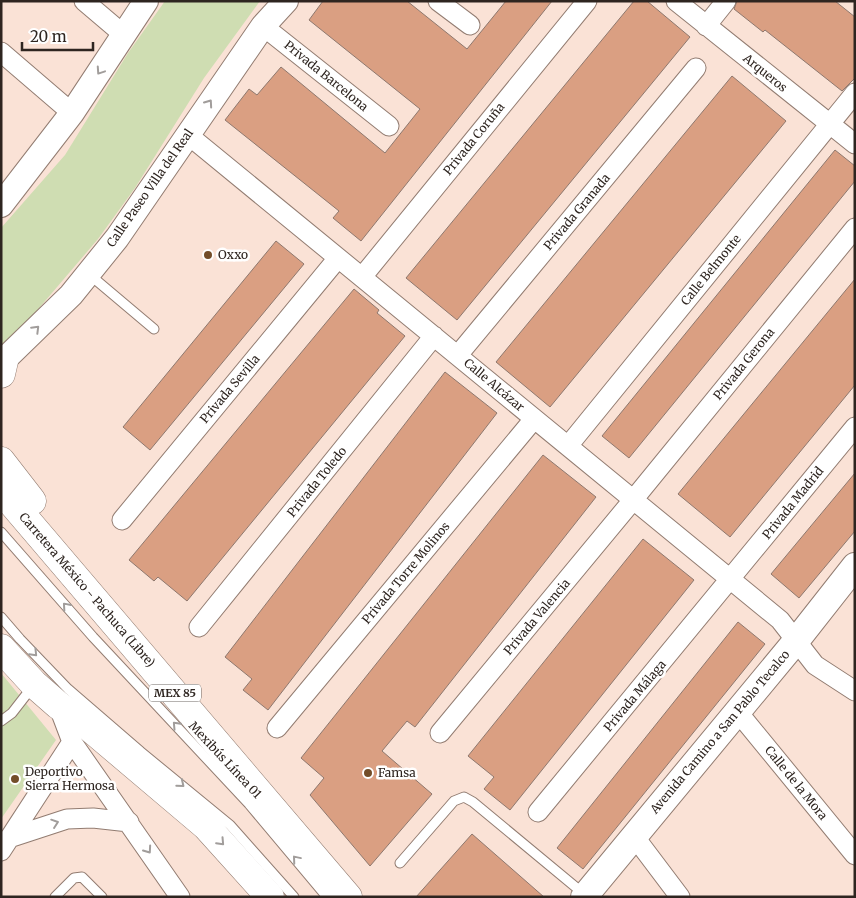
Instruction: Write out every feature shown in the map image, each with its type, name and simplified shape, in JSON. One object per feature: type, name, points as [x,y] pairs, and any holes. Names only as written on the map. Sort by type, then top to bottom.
[{"type":"main road","points":[[1,461],[89,574],[118,626]]},
{"type":"main road","name":"Carretera México - Pachuca (Libre)","points":[[1,490],[348,897]]},
{"type":"main road","name":"Avenida Camino a San Pablo Tecalco","points":[[585,896],[796,641],[855,566]]},
{"type":"main road","points":[[1,648],[34,684],[58,705],[89,728],[206,826],[270,897]]},
{"type":"street","points":[[84,1],[124,35]]},
{"type":"street","points":[[1,205],[72,113],[146,1]]},
{"type":"street","name":"Calle Paseo Villa del Real","points":[[2,366],[71,295],[117,238],[263,26],[286,1]]},
{"type":"street","points":[[438,1],[470,25]]},
{"type":"street","name":"Privada Coruña","points":[[362,277],[587,1]]},
{"type":"street","name":"Arqueros","points":[[676,1],[855,144]]},
{"type":"street","points":[[706,26],[726,1]]},
{"type":"street","name":"Privada Barcelona","points":[[263,26],[389,126]]},
{"type":"street","points":[[1,52],[72,113]]},
{"type":"street","name":"Privada Granada","points":[[458,356],[696,68]]},
{"type":"street","name":"Calle Belmonte","points":[[568,446],[855,93]]},
{"type":"street","name":"Calle Alcázar","points":[[187,134],[780,620],[815,665],[855,691]]},
{"type":"street","name":"Privada Gerona","points":[[633,500],[855,228]]},
{"type":"street","name":"Privada Sevilla","points":[[122,520],[338,258]]},
{"type":"street","name":"Privada Toledo","points":[[200,627],[434,336]]},
{"type":"street","name":"Privada Torre Molinos","points":[[277,728],[534,419]]},
{"type":"street","name":"Privada Madrid","points":[[730,579],[855,427]]},
{"type":"street","name":"Privada Valencia","points":[[440,734],[633,500]]},
{"type":"street","name":"Privada Málaga","points":[[538,812],[730,579]]},
{"type":"street","points":[[58,705],[72,742],[180,897]]},
{"type":"street","name":"Calle de la Mora","points":[[737,711],[855,855]]},
{"type":"street","points":[[5,845],[72,742]]},
{"type":"street","points":[[5,845],[67,818],[92,818],[129,822]]},
{"type":"street","points":[[634,836],[680,897]]},
{"type":"lane","points":[[88,274],[154,330]]},
{"type":"lane","name":"Mexibús Línea 01","points":[[1,532],[93,637],[249,804],[327,897]]},
{"type":"lane","points":[[1,617],[68,688],[141,752],[230,825],[294,897]]},
{"type":"lane","points":[[1,720],[12,712],[34,684]]},
{"type":"lane","points":[[400,863],[454,801],[464,797],[473,802],[585,896]]},
{"type":"lane","points":[[55,897],[74,878],[82,877],[102,897]]},
{"type":"green space","points":[[165,1],[260,1],[204,78],[135,188],[98,239],[17,334],[1,350],[1,228],[65,155],[128,53]]},
{"type":"green space","name":"Deportivo Sierra Hermosa","points":[[1,673],[56,740],[1,819]]},
{"type":"building","points":[[323,1],[407,1],[467,49],[506,1],[552,1],[361,241],[333,218],[339,211],[225,120],[249,89],[257,95],[281,67],[385,153],[420,109],[309,20]]},
{"type":"building","points":[[634,1],[647,1],[690,37],[457,320],[406,278]]},
{"type":"building","points":[[737,1],[835,1],[855,17],[855,78],[842,91],[765,30],[763,32],[734,9]]},
{"type":"building","points":[[732,76],[786,121],[550,407],[496,362]]},
{"type":"building","points":[[835,150],[855,166],[855,181],[629,458],[602,436]]},
{"type":"building","points":[[276,241],[304,264],[150,450],[123,427]]},
{"type":"building","points":[[855,279],[855,385],[730,537],[678,494]]},
{"type":"building","points":[[354,289],[379,310],[377,313],[405,336],[187,601],[158,577],[154,581],[129,560]]},
{"type":"building","points":[[445,372],[497,413],[268,710],[243,690],[252,679],[225,657]]},
{"type":"building","points":[[543,455],[596,497],[415,727],[407,721],[382,751],[432,794],[370,866],[310,795],[324,778],[301,758]]},
{"type":"building","points":[[855,473],[855,531],[799,598],[771,574]]},
{"type":"building","points":[[643,539],[694,580],[510,810],[484,789],[494,777],[468,756]]},
{"type":"building","points":[[738,622],[765,644],[583,869],[557,848]]},
{"type":"building","points":[[472,834],[544,897],[416,897]]},
{"type":"place","name":"Oxxo","points":[[208,255]]},
{"type":"place","name":"Famsa","points":[[368,773]]},
{"type":"place","name":"Deportivo Sierra Hermosa","points":[[15,779]]}]
